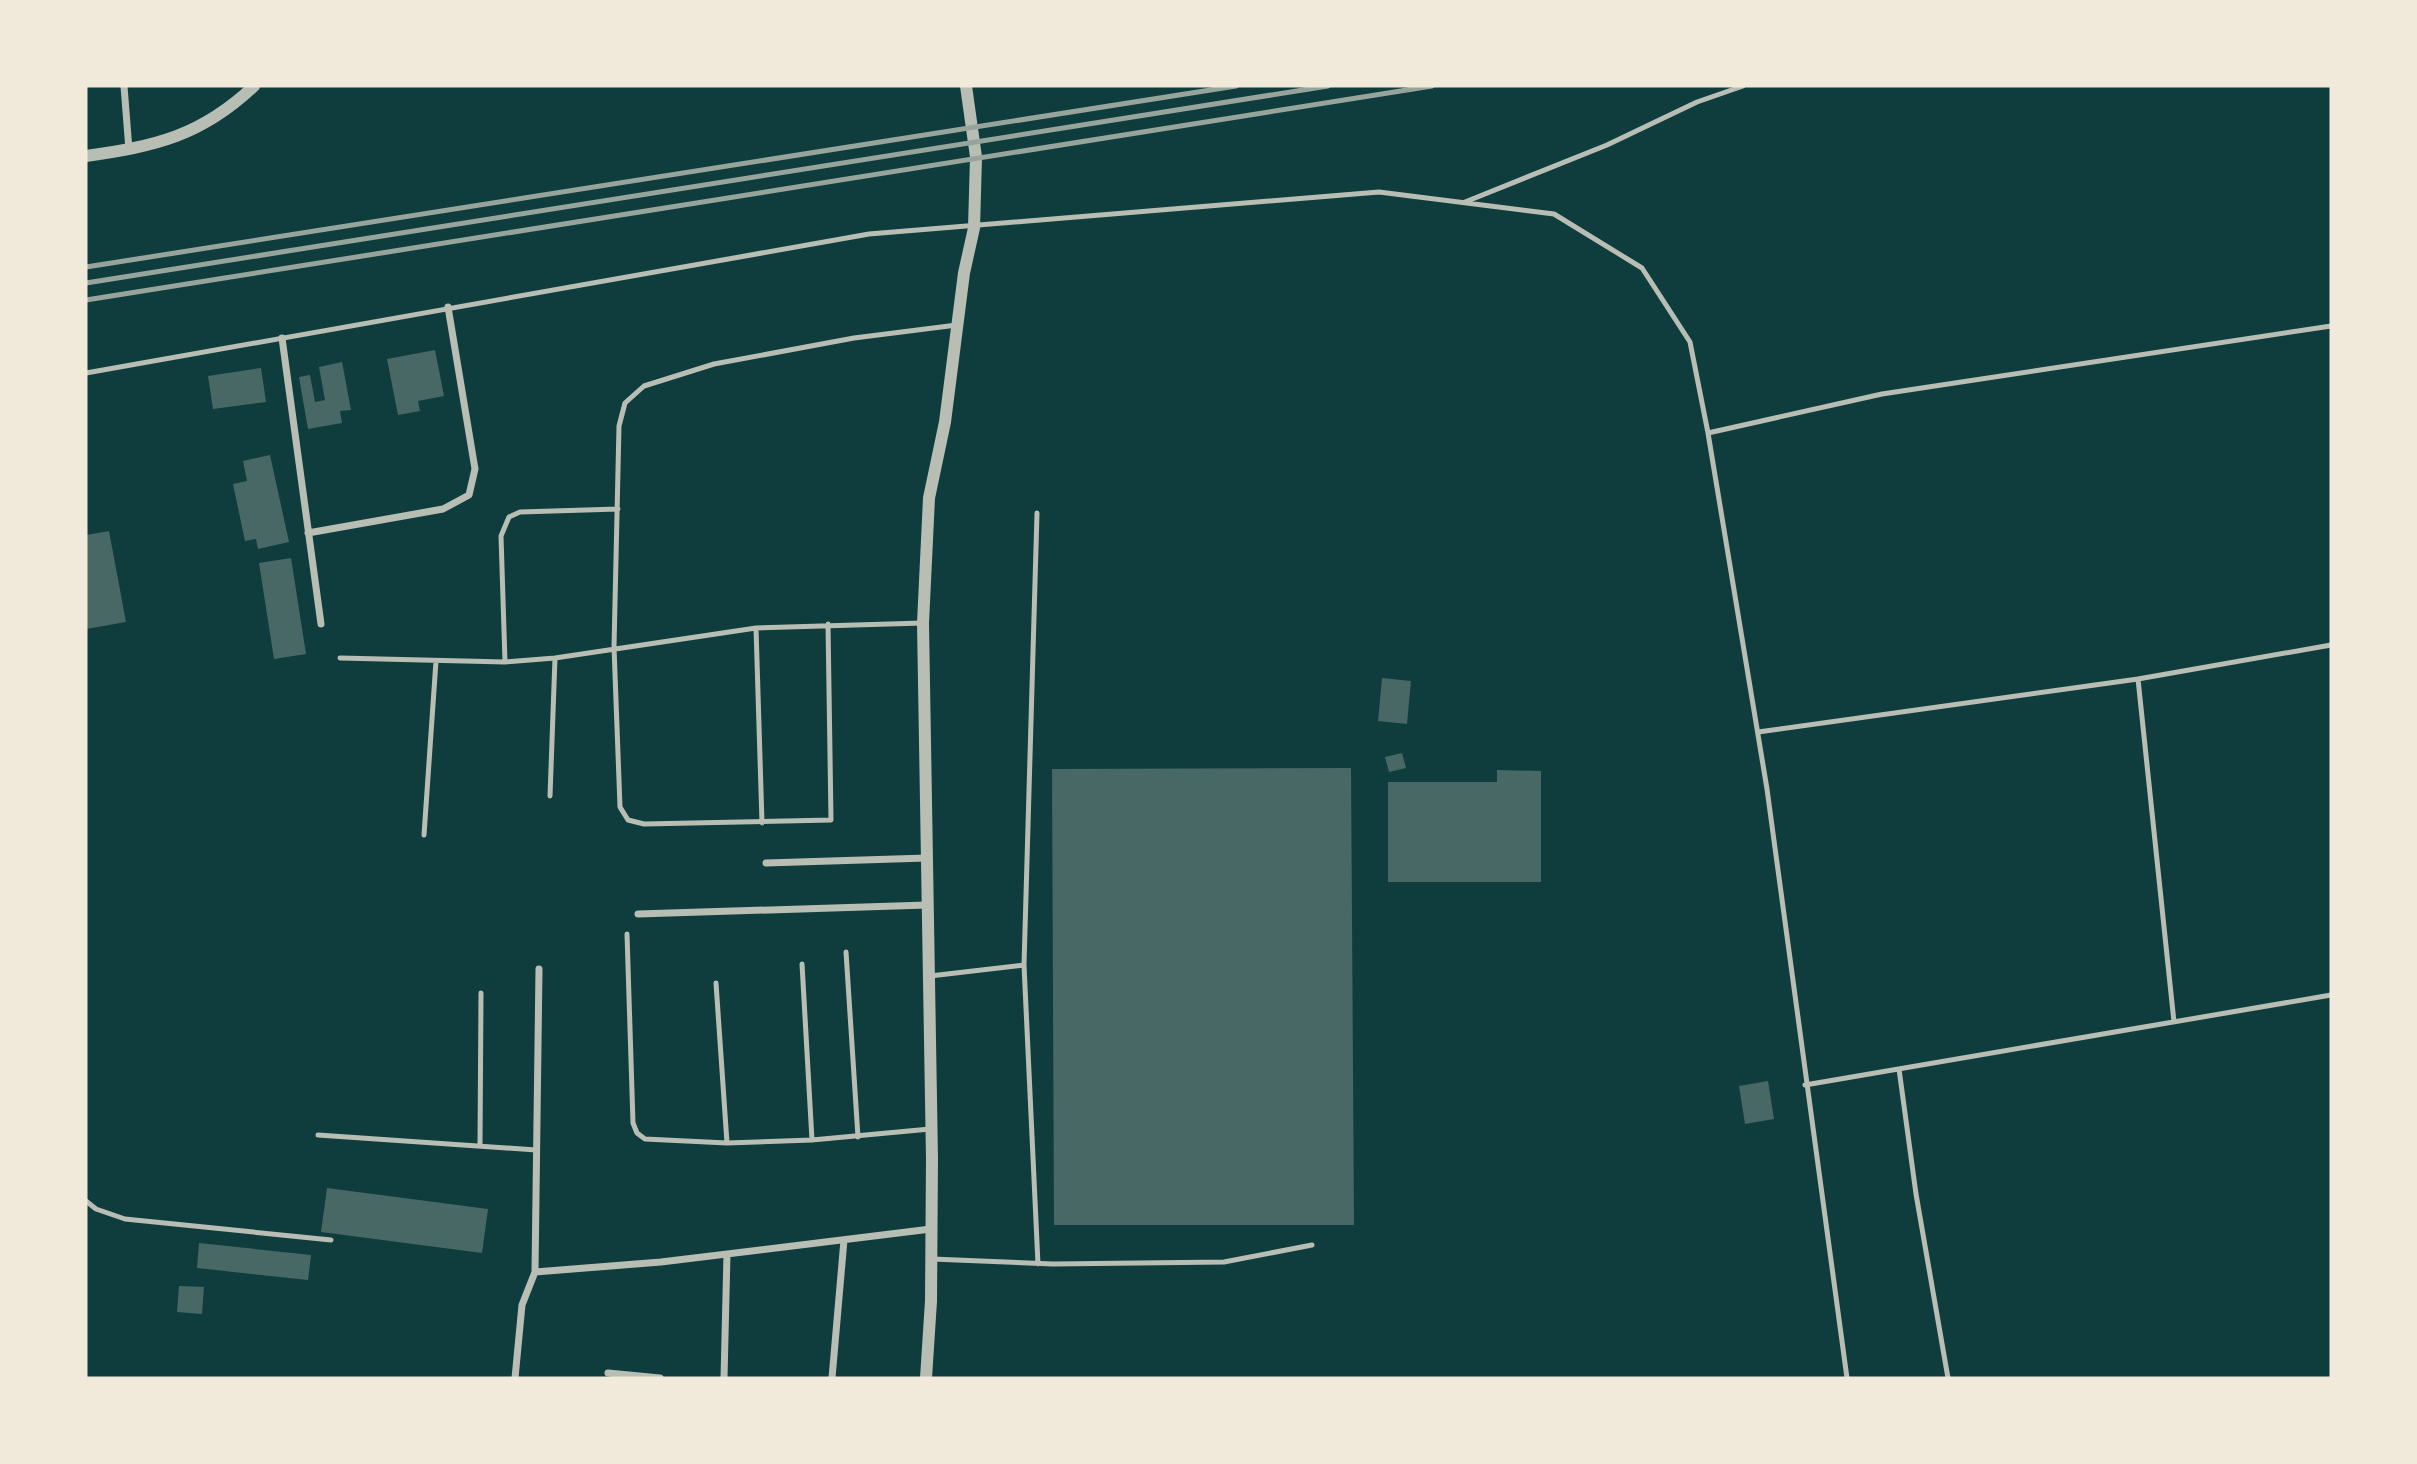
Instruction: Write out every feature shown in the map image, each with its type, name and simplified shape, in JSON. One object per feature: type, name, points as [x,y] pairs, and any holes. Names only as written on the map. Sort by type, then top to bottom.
[{"type":"street","points":[[124,86],[129,150]]},
{"type":"street","points":[[86,156],[129,150],[192,132],[236,103],[254,86]]},
{"type":"street","points":[[926,1378],[931,1228],[923,623],[929,498],[945,422],[957,325],[974,228],[976,157],[966,86]]},
{"type":"street","points":[[308,533],[443,509],[469,495],[475,469],[449,307]]},
{"type":"street","points":[[282,338],[321,624]]},
{"type":"street","points":[[766,863],[927,858]]},
{"type":"street","points":[[638,914],[927,905]]},
{"type":"street","points":[[515,1378],[523,1305],[535,1272],[539,969]]},
{"type":"street","points":[[535,1272],[727,1254],[931,1228]]},
{"type":"street","points":[[832,1378],[844,1240]]},
{"type":"street","points":[[724,1378],[727,1254]]},
{"type":"street","points":[[608,1373],[660,1378]]},
{"type":"lane","points":[[1464,203],[1607,145],[1697,102],[1743,86]]},
{"type":"lane","points":[[86,373],[869,234],[974,228],[1379,192],[1554,214],[1642,268],[1689,342],[1708,433],[1758,732],[1847,1378]]},
{"type":"lane","points":[[828,624],[831,820],[645,824],[628,820],[620,807],[614,647],[619,426],[625,403],[644,386],[713,364],[854,338],[957,325]]},
{"type":"lane","points":[[1708,433],[1882,394],[2331,326]]},
{"type":"lane","points":[[505,662],[501,536],[509,517],[520,512],[618,509]]},
{"type":"lane","points":[[1037,513],[1024,965],[1038,1264]]},
{"type":"lane","points":[[340,658],[505,662],[555,658],[614,647],[756,628],[923,623]]},
{"type":"lane","points":[[756,628],[762,823]]},
{"type":"lane","points":[[1758,732],[2138,679],[2331,645]]},
{"type":"lane","points":[[550,796],[555,658]]},
{"type":"lane","points":[[424,835],[436,661]]},
{"type":"lane","points":[[2138,679],[2174,1022]]},
{"type":"lane","points":[[627,934],[632,1115],[637,1133],[645,1139],[659,1142],[727,1143],[811,1140],[930,1129]]},
{"type":"lane","points":[[846,953],[858,1136]]},
{"type":"lane","points":[[802,964],[811,1140]]},
{"type":"lane","points":[[927,976],[1024,965]]},
{"type":"lane","points":[[716,983],[727,1143]]},
{"type":"lane","points":[[480,1146],[481,993]]},
{"type":"lane","points":[[1805,1085],[2331,995]]},
{"type":"lane","points":[[1899,1069],[1916,1194],[1948,1378]]},
{"type":"lane","points":[[318,1135],[537,1150]]},
{"type":"lane","points":[[86,1201],[96,1209],[125,1219],[331,1240]]},
{"type":"lane","points":[[931,1259],[1038,1264],[1224,1262],[1312,1245]]},
{"type":"building","points":[[435,350],[444,396],[418,401],[420,411],[398,415],[387,359]]},
{"type":"building","points":[[342,362],[351,410],[340,411],[342,423],[308,429],[299,377],[310,375],[315,402],[325,400],[319,367]]},
{"type":"building","points":[[261,368],[266,402],[213,409],[208,376]]},
{"type":"building","points":[[270,455],[289,542],[258,549],[256,539],[245,541],[233,484],[247,481],[243,461]]},
{"type":"building","points":[[109,531],[126,622],[86,629],[86,535]]},
{"type":"building","points":[[291,558],[306,654],[274,659],[259,563]]},
{"type":"building","points":[[1382,678],[1411,681],[1407,724],[1378,721]]},
{"type":"building","points":[[1402,753],[1406,768],[1389,772],[1385,757]]},
{"type":"building","points":[[1351,768],[1354,1225],[1054,1225],[1052,769]]},
{"type":"building","points":[[1497,770],[1541,771],[1541,882],[1388,882],[1388,782],[1497,782]]},
{"type":"building","points":[[1768,1081],[1774,1119],[1745,1124],[1739,1086]]},
{"type":"building","points":[[327,1188],[488,1209],[482,1253],[321,1232]]},
{"type":"building","points":[[199,1243],[311,1255],[308,1280],[197,1268]]},
{"type":"building","points":[[179,1286],[204,1287],[202,1314],[177,1312]]},
{"type":"railway","points":[[86,267],[1236,86]]},
{"type":"railway","points":[[86,283],[1328,86]]},
{"type":"railway","points":[[86,300],[1432,86]]}]
